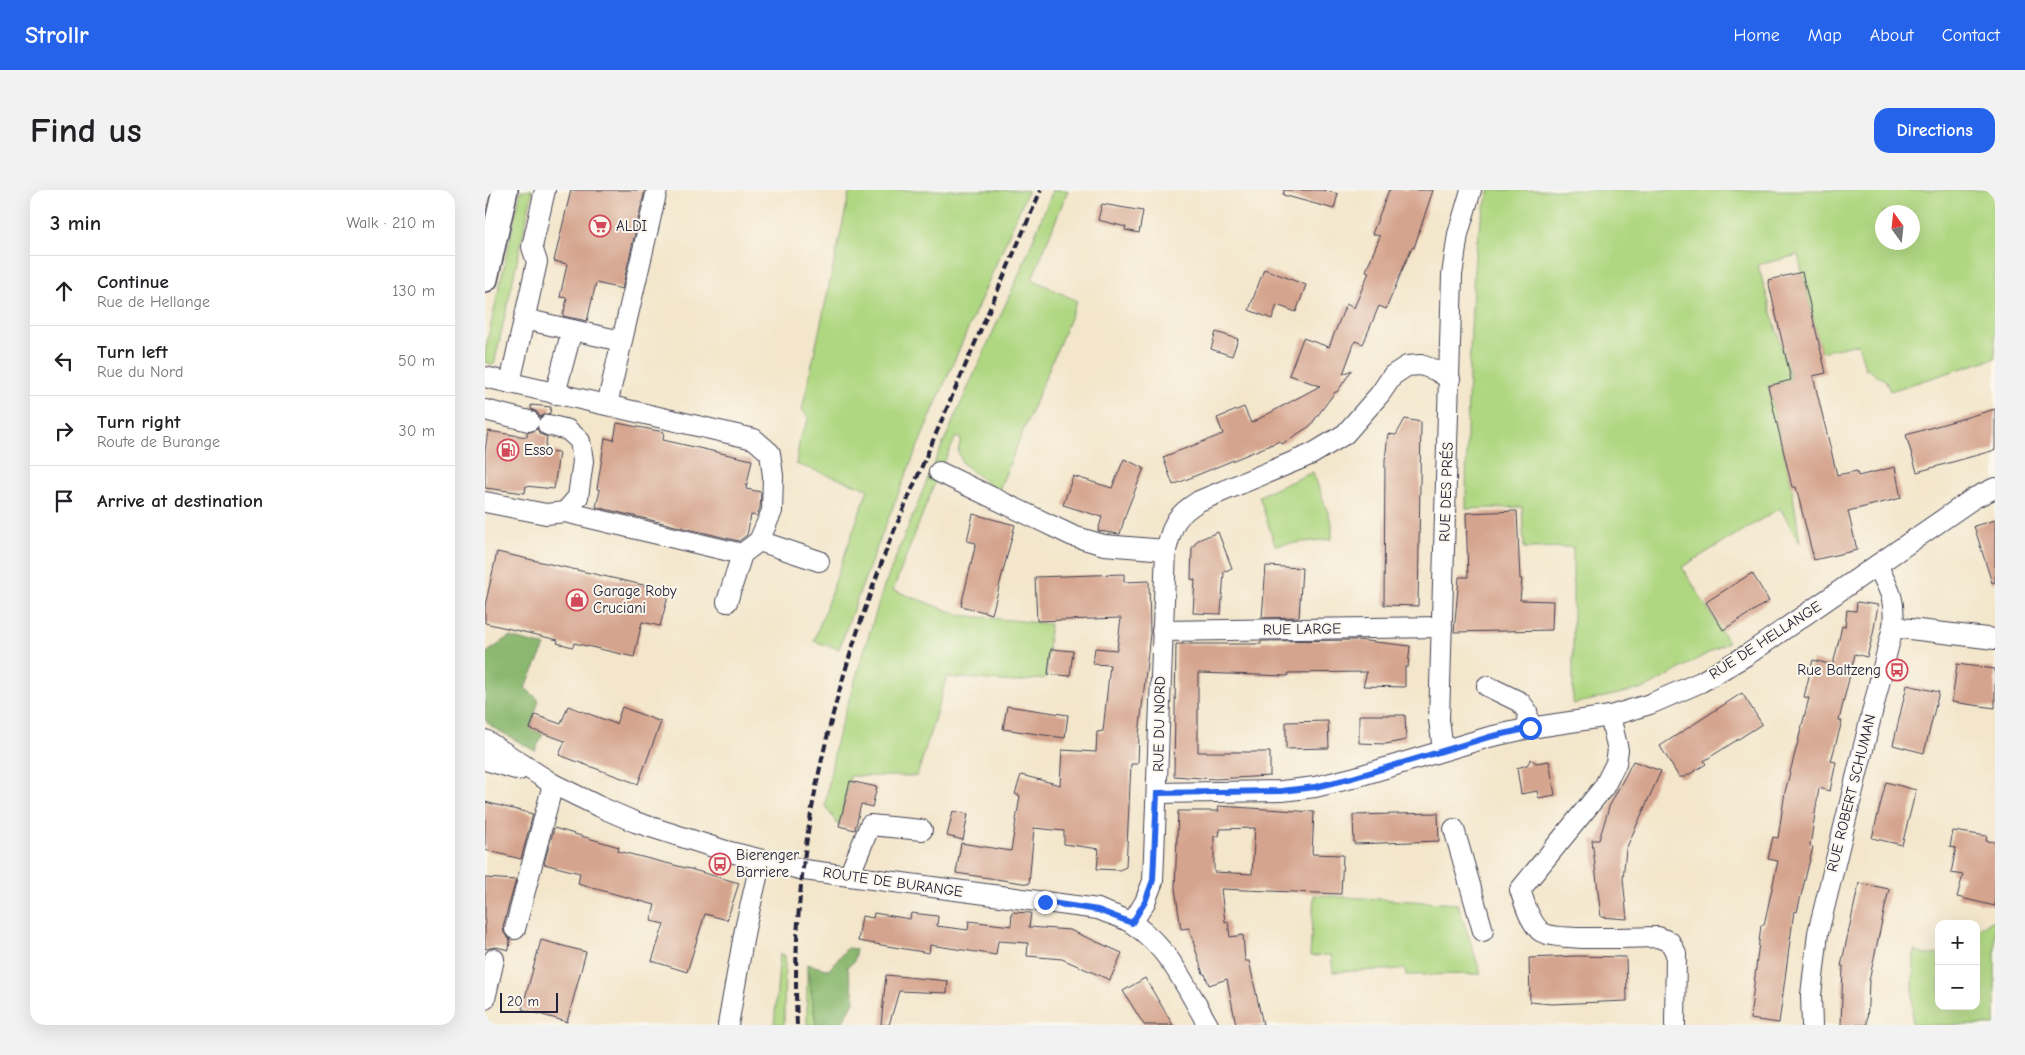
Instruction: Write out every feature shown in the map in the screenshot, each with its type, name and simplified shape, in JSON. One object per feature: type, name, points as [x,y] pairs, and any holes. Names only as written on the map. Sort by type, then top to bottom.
[{"type":"main road","points":[[485,279],[505,190]]},
{"type":"street","points":[[509,383],[537,262],[532,247],[545,190]]},
{"type":"street","points":[[607,406],[657,190]]},
{"type":"street","name":"RUE DES PRÉS","points":[[1443,750],[1439,720],[1452,275],[1458,234],[1471,190]]},
{"type":"street","points":[[524,319],[621,341]]},
{"type":"street","points":[[555,394],[572,330]]},
{"type":"street","name":"RUE DU NORD","points":[[1132,923],[1145,902],[1153,880],[1166,550],[1172,528],[1182,512],[1199,501],[1312,454],[1345,434],[1380,394],[1393,375],[1407,366],[1421,365],[1428,367],[1450,380]]},
{"type":"street","points":[[485,377],[754,440],[770,453],[773,476],[772,511],[759,541],[742,554],[727,602]]},
{"type":"street","points":[[485,410],[568,430],[580,441],[583,461],[578,497],[565,512]]},
{"type":"street","points":[[939,472],[1073,536],[1104,545],[1166,550]]},
{"type":"street","name":"RUE DE HELLANGE","points":[[1157,793],[1282,791],[1315,787],[1352,778],[1443,750],[1530,728],[1610,716],[1650,704],[1701,682],[1747,655],[1974,498],[1995,488]]},
{"type":"street","points":[[485,502],[546,514],[565,512],[742,554]]},
{"type":"street","points":[[759,541],[819,561]]},
{"type":"street","name":"RUE ROBERT SCHUMAN","points":[[1812,1025],[1811,995],[1818,933],[1893,626],[1895,609],[1891,593],[1877,566]]},
{"type":"street","points":[[1893,626],[1995,639]]},
{"type":"street","name":"RUE LARGE","points":[[1162,631],[1442,627]]},
{"type":"street","points":[[1487,686],[1520,702],[1527,711],[1530,728]]},
{"type":"street","points":[[1610,716],[1618,750],[1616,763],[1604,787],[1520,890],[1531,919],[1541,932],[1561,937],[1658,937],[1670,942],[1676,953],[1675,1025]]},
{"type":"street","name":"ROUTE DE BURANGE","points":[[485,740],[546,780]]},
{"type":"street","name":"ROUTE DE BURANGE","points":[[485,760],[546,780],[635,822],[761,860],[803,870],[1098,910],[1132,923],[1161,948],[1182,976],[1207,1025]]},
{"type":"street","points":[[515,929],[546,780]]},
{"type":"street","points":[[849,876],[870,825],[922,830]]},
{"type":"street","points":[[1454,828],[1483,931]]},
{"type":"street","points":[[728,1025],[745,930],[761,860]]},
{"type":"street","points":[[485,999],[494,959]]},
{"type":"green space","points":[[521,190],[533,190],[494,365],[485,362],[485,351]]},
{"type":"green space","points":[[850,190],[1028,190],[906,475],[839,649],[814,641],[868,489],[796,464],[800,437],[809,418],[802,410]]},
{"type":"green space","points":[[1053,190],[1068,190],[1032,279],[1077,301],[998,492],[962,463],[958,451],[961,439],[956,437],[939,472],[893,590],[960,615],[1050,624],[1046,678],[1016,682],[947,677],[917,776],[850,776],[839,826],[825,806],[836,742],[883,589],[932,468],[1020,272]]},
{"type":"green space","points":[[1490,190],[1995,190],[1995,358],[1890,391],[1885,380],[1865,368],[1858,344],[1821,352],[1798,255],[1758,265],[1791,380],[1768,386],[1792,487],[1800,543],[1780,508],[1682,567],[1728,642],[1646,688],[1573,704],[1573,547],[1524,548],[1522,507],[1466,509],[1468,396],[1474,276],[1480,224]]},
{"type":"green space","points":[[1313,472],[1332,524],[1332,539],[1275,545],[1259,496]]},
{"type":"green space","points":[[509,637],[545,646],[525,688],[539,700],[530,729],[543,734],[535,751],[494,728],[485,720],[485,654]]},
{"type":"green space","points":[[1314,895],[1458,904],[1481,974],[1406,975],[1405,969],[1333,972],[1331,955],[1310,956]]},
{"type":"green space","points":[[1995,919],[1995,1025],[1912,1025],[1914,950],[1926,955],[1935,954],[1935,1010],[1980,1010],[1980,928]]},
{"type":"green space","points":[[847,948],[856,949],[854,962],[847,966],[855,1000],[841,1025],[816,1025],[807,964],[829,970]]},
{"type":"green space","points":[[780,954],[785,955],[784,1025],[774,1025]]},
{"type":"green space","points":[[807,964],[816,1025],[807,1025]]},
{"type":"building","name":"ALDI","points":[[571,190],[645,190],[622,289],[596,283],[587,321],[563,316],[567,298],[560,297],[567,264],[554,261]]},
{"type":"building","points":[[1284,190],[1322,190],[1338,194],[1334,209],[1283,195]]},
{"type":"building","points":[[1389,190],[1433,190],[1414,248],[1412,247],[1386,309],[1379,306],[1363,344],[1355,341],[1343,374],[1352,370],[1337,392],[1335,392],[1310,426],[1282,444],[1280,441],[1173,485],[1163,457],[1223,434],[1217,418],[1244,407],[1251,423],[1320,386],[1289,375],[1303,338],[1329,347],[1346,304],[1354,308],[1369,272],[1366,271],[1380,236],[1372,234]]},
{"type":"building","points":[[1102,204],[1143,211],[1139,233],[1125,230],[1126,227],[1098,220]]},
{"type":"building","points":[[1264,269],[1306,285],[1296,312],[1277,305],[1272,319],[1249,310]]},
{"type":"building","points":[[1802,272],[1826,373],[1813,376],[1837,475],[1857,471],[1858,476],[1895,467],[1901,498],[1848,511],[1857,550],[1814,560],[1796,487],[1792,487],[1768,386],[1791,380],[1768,280]]},
{"type":"building","points":[[1216,332],[1238,339],[1232,356],[1211,349]]},
{"type":"building","points":[[531,405],[551,407],[550,413],[540,417],[537,412],[531,409]]},
{"type":"building","points":[[1995,409],[1995,450],[1917,472],[1906,435]]},
{"type":"building","points":[[1405,419],[1421,422],[1418,606],[1384,605],[1385,460],[1388,434],[1396,435]]},
{"type":"building","points":[[617,423],[664,432],[663,440],[752,460],[746,489],[761,492],[760,508],[757,516],[751,515],[747,535],[739,541],[596,507],[600,490],[597,489],[605,438],[614,440]]},
{"type":"building","name":"Esso","points":[[537,429],[540,434],[547,437],[545,451],[559,452],[554,489],[526,486],[525,493],[485,488],[485,451],[488,431],[527,437],[527,433]]},
{"type":"building","points":[[1124,459],[1144,468],[1126,513],[1120,534],[1098,531],[1102,517],[1063,505],[1073,476],[1112,488]]},
{"type":"building","points":[[1517,511],[1520,579],[1522,579],[1520,600],[1553,601],[1552,630],[1454,632],[1459,577],[1468,577],[1466,513]]},
{"type":"building","points":[[973,514],[1015,525],[992,614],[961,606],[976,543],[967,541]]},
{"type":"building","points":[[1995,520],[1995,582],[1992,583],[1974,526]]},
{"type":"building","points":[[1218,532],[1232,568],[1224,572],[1221,614],[1193,613],[1195,580],[1191,579],[1192,548],[1198,540]]},
{"type":"building","name":"Garage Roby Cruciani","points":[[497,552],[652,587],[669,593],[660,626],[642,622],[634,657],[574,643],[573,647],[557,643],[558,640],[485,623],[485,606]]},
{"type":"building","points":[[1266,566],[1302,568],[1299,617],[1262,618]]},
{"type":"building","points":[[1752,573],[1769,601],[1723,630],[1706,602]]},
{"type":"building","points":[[1124,574],[1124,582],[1149,581],[1150,634],[1139,735],[1138,764],[1131,764],[1126,867],[1119,870],[1097,869],[1099,849],[1064,844],[1064,831],[1034,828],[1029,884],[956,873],[961,843],[1011,851],[1020,796],[1015,794],[1021,775],[1060,785],[1062,750],[1096,752],[1097,732],[1103,731],[1110,665],[1093,664],[1095,648],[1117,650],[1121,618],[1037,621],[1035,577]]},
{"type":"building","points":[[1857,602],[1878,605],[1873,634],[1867,657],[1855,654],[1839,720],[1842,721],[1831,761],[1836,762],[1830,791],[1819,788],[1810,846],[1813,847],[1797,912],[1794,911],[1779,1023],[1750,1019],[1761,925],[1764,925],[1778,861],[1768,859],[1773,837],[1778,838],[1785,792],[1809,698],[1804,697],[1813,660],[1833,665],[1842,626],[1845,627],[1847,610],[1856,611]]},
{"type":"building","points":[[1358,640],[1410,646],[1408,667],[1405,667],[1405,687],[1363,686],[1367,672],[1288,673],[1288,676],[1198,673],[1198,752],[1270,752],[1270,776],[1215,779],[1174,776],[1176,644],[1261,644],[1261,641]]},
{"type":"building","points":[[1051,649],[1073,651],[1070,676],[1048,674]]},
{"type":"building","points":[[1957,664],[1995,669],[1995,708],[1952,702]]},
{"type":"building","points":[[1907,685],[1939,692],[1924,753],[1893,745]]},
{"type":"building","points":[[1742,693],[1762,724],[1704,761],[1706,764],[1685,777],[1679,777],[1660,746]]},
{"type":"building","points":[[568,706],[616,724],[622,707],[661,722],[638,784],[559,755],[565,741],[530,729],[535,715],[561,724]]},
{"type":"building","points":[[1007,706],[1068,715],[1065,738],[1003,729]]},
{"type":"building","points":[[1359,715],[1405,715],[1406,740],[1386,744],[1359,743]]},
{"type":"building","points":[[1328,721],[1329,748],[1286,749],[1286,722]]},
{"type":"building","points":[[1531,759],[1536,763],[1549,761],[1555,795],[1539,798],[1537,791],[1521,794],[1517,768],[1527,765]]},
{"type":"building","points":[[1633,761],[1661,771],[1626,849],[1623,879],[1627,919],[1601,917],[1592,840],[1599,840],[1609,807]]},
{"type":"building","points":[[850,781],[877,787],[872,807],[861,804],[855,830],[839,826]]},
{"type":"building","points":[[1886,782],[1916,790],[1902,845],[1872,838]]},
{"type":"building","points":[[485,802],[533,814],[521,859],[485,850]]},
{"type":"building","points":[[1218,806],[1314,812],[1312,854],[1343,855],[1341,894],[1221,889],[1225,922],[1228,921],[1230,937],[1243,935],[1245,961],[1249,961],[1263,1025],[1236,1025],[1227,979],[1209,985],[1205,974],[1203,974],[1189,928],[1181,929],[1175,888],[1178,811],[1219,811]],"holes":[[[1255,828],[1252,874],[1214,872],[1214,836],[1219,836],[1220,829]]]},
{"type":"building","points":[[953,811],[968,814],[963,840],[947,836]]},
{"type":"building","points":[[1438,813],[1439,841],[1354,844],[1353,815]]},
{"type":"building","points":[[554,828],[619,847],[618,851],[739,883],[727,920],[705,914],[687,972],[652,961],[664,924],[651,921],[655,905],[578,884],[580,873],[544,864]]},
{"type":"building","points":[[1953,831],[1987,836],[1986,841],[1995,842],[1995,906],[1957,897],[1963,875],[1951,873],[1956,848],[1950,847]]},
{"type":"building","points":[[485,878],[516,880],[503,926],[504,933],[510,940],[509,950],[496,947],[485,949]]},
{"type":"building","points":[[1859,883],[1889,889],[1869,981],[1867,1025],[1841,1025],[1843,966],[1841,966]]},
{"type":"building","points":[[1012,912],[1031,913],[1029,927],[1070,930],[1122,953],[1110,980],[1062,959],[1027,956],[1028,943],[998,941],[996,955],[930,945],[929,953],[858,941],[862,916],[873,918],[874,913],[910,919],[911,913],[938,916],[937,926],[968,930],[969,921],[1011,926]]},
{"type":"building","points":[[541,940],[586,952],[567,1022],[522,1009]]},
{"type":"building","points":[[1576,956],[1626,957],[1627,1001],[1551,1004],[1530,1002],[1529,958]]},
{"type":"building","points":[[886,975],[948,981],[947,993],[899,991],[889,1025],[881,1025]]},
{"type":"building","points":[[1145,978],[1173,1025],[1144,1025],[1123,991]]},
{"type":"railway","points":[[797,1025],[796,961],[807,837],[832,716],[849,657],[891,538],[1041,190]]},
{"type":"place","name":"ALDI","points":[[600,226]]},
{"type":"place","name":"Esso","points":[[508,450]]},
{"type":"place","name":"Garage Roby Cruciani","points":[[577,600]]},
{"type":"place","name":"Rue Baltzeng","points":[[1897,670]]},
{"type":"place","name":"Bierenger Barriere","points":[[720,864]]},
{"type":"route","points":[[1045,902],[1098,910],[1132,923],[1145,902],[1153,880],[1157,793],[1282,791],[1315,787],[1352,778],[1489,737],[1530,728]]}]
